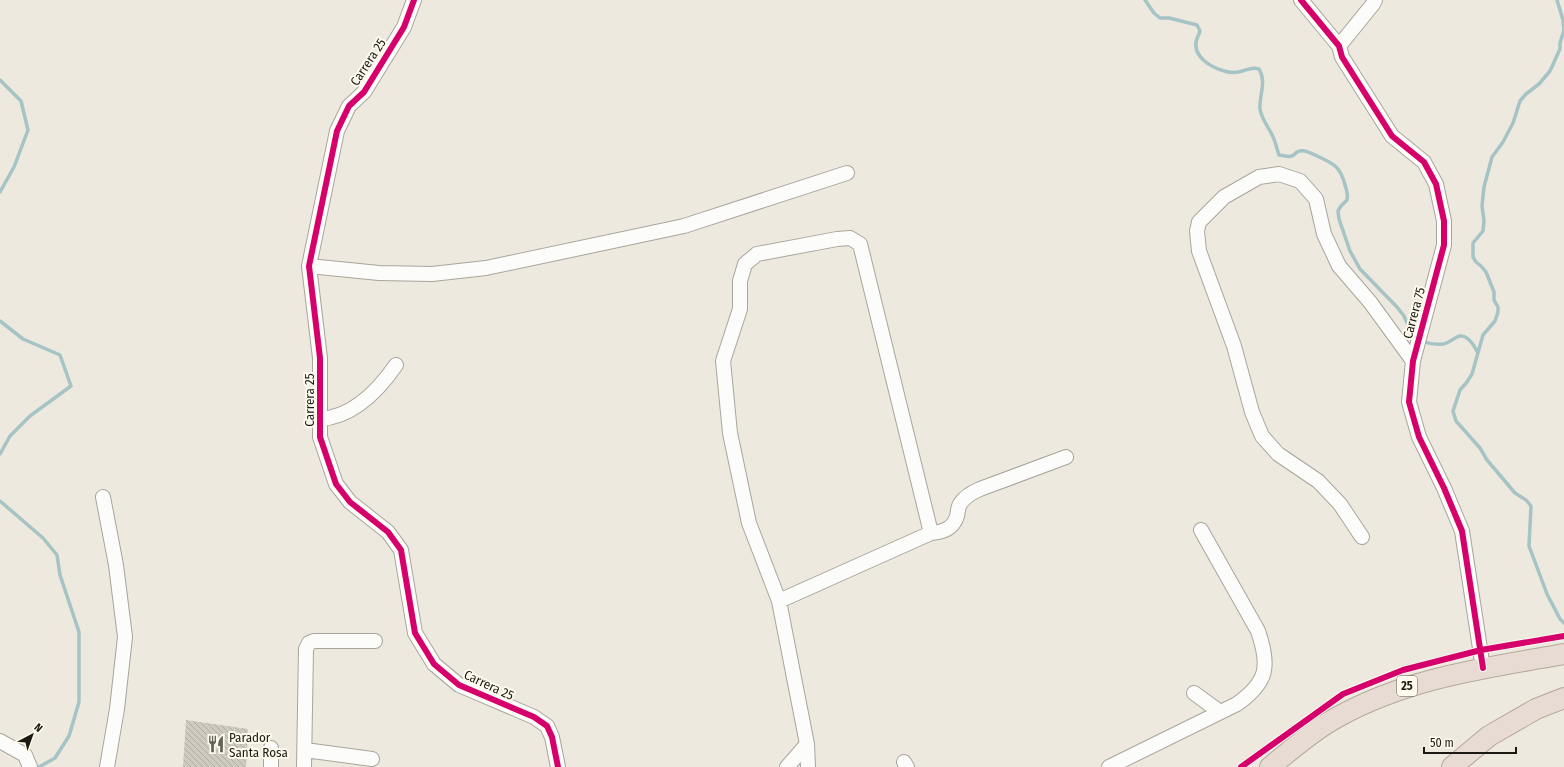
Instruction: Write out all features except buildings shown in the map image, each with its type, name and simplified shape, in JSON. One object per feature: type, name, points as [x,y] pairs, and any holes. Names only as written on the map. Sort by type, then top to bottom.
[{"type":"highway","name":"25","points":[[1270,767],[1303,740],[1335,718],[1375,698],[1418,683],[1484,668],[1564,654]]},
{"type":"highway","points":[[1452,767],[1489,736],[1536,709],[1564,698]]},
{"type":"street","name":"Carrera 25","points":[[414,0],[404,26],[364,92],[348,106],[337,131],[309,266],[320,358],[320,437],[336,484],[350,502],[388,532],[401,550],[415,633],[434,664],[459,685],[534,717],[547,726],[552,737],[558,767]]},
{"type":"street","name":"Carrera 75","points":[[1300,0],[1339,46],[1342,57],[1392,136],[1424,162],[1436,184],[1444,221],[1444,245],[1413,361],[1409,402],[1419,437],[1444,488],[1462,531],[1484,668]]},
{"type":"street","points":[[1339,46],[1375,0]]},
{"type":"street","points":[[309,266],[379,273],[432,274],[486,268],[684,226],[847,173]]},
{"type":"street","points":[[1362,537],[1340,504],[1318,481],[1278,454],[1262,436],[1252,412],[1234,346],[1199,251],[1197,231],[1200,222],[1224,196],[1259,177],[1279,174],[1300,181],[1316,199],[1324,234],[1339,266],[1370,302],[1413,361]]},
{"type":"street","points":[[808,767],[807,744],[779,601],[749,523],[730,433],[723,361],[740,309],[740,281],[745,264],[757,254],[837,239],[850,238],[860,244],[931,533]]},
{"type":"street","points":[[320,419],[335,417],[354,408],[371,396],[383,384],[396,365]]},
{"type":"street","points":[[779,601],[931,533],[943,532],[952,527],[957,517],[960,504],[970,495],[980,489],[1066,457]]},
{"type":"street","points":[[103,497],[116,565],[125,637],[117,709],[107,767]]},
{"type":"street","points":[[1110,767],[1237,704],[1250,695],[1262,679],[1266,664],[1264,649],[1258,631],[1201,530]]},
{"type":"street","points":[[304,767],[306,649],[309,643],[314,641],[375,641]]},
{"type":"street","points":[[1194,693],[1220,712]]},
{"type":"street","points":[[0,742],[25,755],[30,767]]},
{"type":"street","points":[[787,767],[807,744]]},
{"type":"street","points":[[271,748],[271,767]]},
{"type":"street","points":[[305,750],[372,759]]},
{"type":"waterway","points":[[1145,0],[1154,13],[1160,18],[1169,18],[1197,25],[1200,31],[1196,42],[1197,50],[1204,61],[1218,69],[1225,71],[1241,71],[1251,68],[1259,69],[1263,84],[1260,109],[1274,139],[1279,155],[1291,156],[1299,151],[1306,151],[1326,160],[1341,173],[1347,191],[1347,200],[1338,211],[1339,219],[1350,251],[1360,269],[1404,316],[1416,339]]},
{"type":"waterway","points":[[1557,0],[1563,20],[1564,30],[1560,43],[1560,49],[1550,71],[1539,84],[1526,94],[1520,101],[1513,123],[1503,142],[1492,157],[1484,187],[1482,206],[1484,221],[1483,231],[1473,243],[1473,257],[1486,272],[1494,292],[1494,300],[1498,307],[1498,312],[1495,321],[1483,335],[1472,374],[1460,390],[1453,411],[1456,421],[1480,448],[1487,460],[1515,493],[1526,500],[1531,506],[1529,546],[1547,594],[1560,619],[1564,623]]},
{"type":"waterway","points":[[0,80],[21,101],[28,130],[14,167],[0,192]]},
{"type":"waterway","points":[[0,321],[23,339],[60,355],[71,386],[30,416],[10,436],[0,454]]},
{"type":"waterway","points":[[1422,341],[1432,344],[1443,344],[1456,337],[1463,336],[1471,342],[1478,353]]},
{"type":"waterway","points":[[0,501],[43,538],[57,555],[60,575],[79,632],[79,702],[69,736],[55,758],[39,767]]},
{"type":"cycle path","points":[[414,0],[404,27],[364,92],[349,106],[337,131],[309,266],[320,358],[320,437],[336,484],[350,502],[388,532],[401,550],[415,633],[434,664],[459,685],[534,717],[547,726],[552,737],[558,767]]},
{"type":"cycle path","points":[[1301,0],[1339,46],[1342,57],[1392,136],[1424,162],[1436,184],[1444,221],[1444,245],[1413,361],[1409,402],[1419,437],[1444,488],[1462,531],[1483,668]]},
{"type":"cycle path","points":[[1241,767],[1343,694],[1403,670],[1481,650],[1564,636]]},
{"type":"place","name":"Parador Santa Rosa","points":[[216,744]]}]
